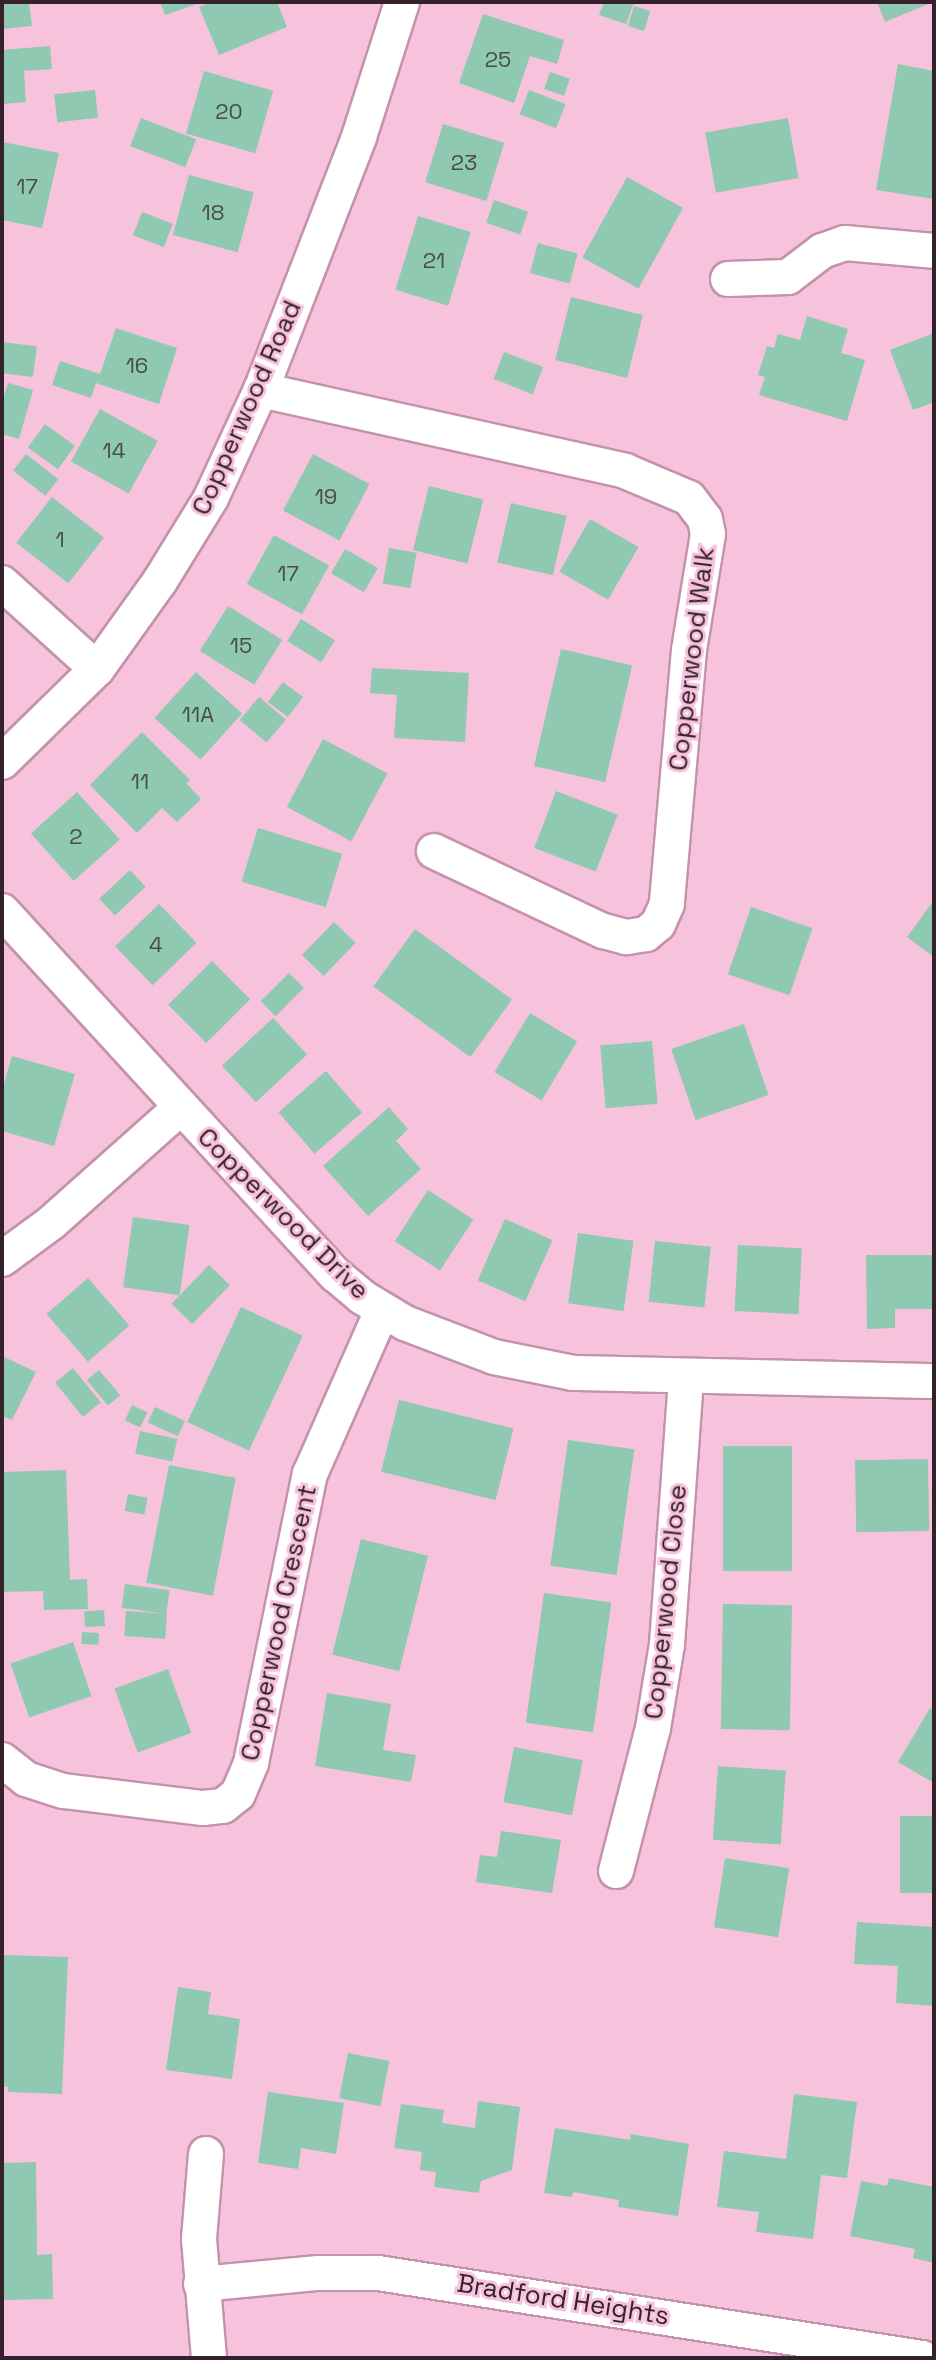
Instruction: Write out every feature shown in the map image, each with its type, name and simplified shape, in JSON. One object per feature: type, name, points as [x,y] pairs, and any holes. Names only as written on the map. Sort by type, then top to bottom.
[{"type":"street","name":"Copperwood Road","points":[[2,762],[97,669],[160,581],[204,509],[261,390],[359,137],[402,2]]},
{"type":"street","points":[[728,279],[788,277],[822,251],[845,243],[934,251]]},
{"type":"street","name":"Copperwood Walk","points":[[261,390],[625,471],[689,498],[705,519],[708,534],[689,650],[667,904],[658,924],[646,934],[626,937],[603,931],[434,851]]},
{"type":"street","points":[[2,583],[97,669]]},
{"type":"street","name":"Copperwood Drive","points":[[2,911],[336,1275],[382,1311],[435,1336],[535,1367],[573,1373],[934,1381]]},
{"type":"street","points":[[2,1259],[51,1223],[180,1108]]},
{"type":"street","name":"Copperwood Crescent","points":[[2,1760],[26,1779],[64,1791],[203,1808],[223,1806],[238,1794],[251,1763],[310,1474],[382,1311]]},
{"type":"street","name":"Copperwood Close","points":[[616,1871],[653,1728],[667,1644],[686,1377]]},
{"type":"street","points":[[206,2154],[199,2239],[209,2358]]},
{"type":"street","name":"Bradford Heights","points":[[201,2284],[318,2273],[378,2273],[912,2357]]},
{"type":"building","points":[[2,2],[29,2],[32,26],[2,29]]},
{"type":"building","points":[[160,2],[202,2],[165,15]]},
{"type":"building","points":[[211,2],[277,2],[287,27],[219,55],[199,7]]},
{"type":"building","points":[[604,2],[634,2],[626,24],[599,15]]},
{"type":"building","points":[[877,2],[933,2],[885,22]]},
{"type":"building","points":[[634,6],[650,11],[644,31],[628,26]]},
{"type":"building","points":[[483,14],[564,40],[557,64],[530,56],[514,103],[459,83]]},
{"type":"building","points":[[50,46],[52,69],[24,71],[26,102],[2,104],[2,50]]},
{"type":"building","points":[[898,64],[934,71],[934,199],[876,190]]},
{"type":"building","points":[[204,71],[273,91],[255,153],[186,133]]},
{"type":"building","points":[[550,72],[570,79],[564,96],[544,89]]},
{"type":"building","points":[[95,90],[98,118],[57,122],[54,94]]},
{"type":"building","points":[[529,90],[565,104],[556,128],[520,114]]},
{"type":"building","points":[[141,118],[196,139],[185,167],[130,146]]},
{"type":"building","points":[[788,118],[799,178],[716,193],[705,133]]},
{"type":"building","points":[[443,124],[504,143],[486,201],[425,182]]},
{"type":"building","points":[[2,142],[59,153],[42,228],[2,220]]},
{"type":"building","points":[[189,175],[254,192],[238,252],[173,235]]},
{"type":"building","points":[[627,177],[683,208],[638,288],[582,257]]},
{"type":"building","points":[[494,200],[528,212],[520,234],[486,223]]},
{"type":"building","points":[[142,212],[173,224],[164,247],[133,235]]},
{"type":"building","points":[[418,216],[471,232],[448,306],[395,290]]},
{"type":"building","points":[[538,243],[578,254],[570,284],[530,273]]},
{"type":"building","points":[[571,297],[643,315],[627,378],[555,360]]},
{"type":"building","points":[[807,316],[848,329],[841,353],[865,360],[847,421],[759,395],[765,377],[758,375],[767,346],[774,348],[778,334],[800,340]]},
{"type":"building","points":[[116,328],[177,348],[159,404],[96,383],[91,398],[52,385],[60,361],[100,374]]},
{"type":"building","points":[[934,333],[934,402],[913,410],[890,350]]},
{"type":"building","points":[[2,342],[37,346],[33,377],[2,373]]},
{"type":"building","points":[[504,352],[543,367],[533,394],[494,379]]},
{"type":"building","points":[[8,383],[33,390],[19,439],[2,434],[2,402]]},
{"type":"building","points":[[100,409],[158,441],[129,493],[71,461]]},
{"type":"building","points":[[45,424],[75,446],[58,469],[28,447]]},
{"type":"building","points":[[26,454],[58,479],[45,496],[13,471]]},
{"type":"building","points":[[313,454],[370,484],[339,541],[283,511]]},
{"type":"building","points":[[429,486],[483,500],[467,564],[413,550]]},
{"type":"building","points":[[52,497],[104,538],[68,583],[16,543]]},
{"type":"building","points":[[511,503],[567,516],[553,575],[497,562]]},
{"type":"building","points":[[590,519],[638,547],[608,600],[560,572]]},
{"type":"building","points":[[274,535],[329,566],[302,615],[247,584]]},
{"type":"building","points":[[389,548],[417,553],[410,588],[383,583]]},
{"type":"building","points":[[345,549],[378,568],[364,592],[331,573]]},
{"type":"building","points":[[228,606],[282,640],[254,685],[200,651]]},
{"type":"building","points":[[301,619],[335,640],[321,662],[287,641]]},
{"type":"building","points":[[561,649],[632,665],[605,782],[534,766]]},
{"type":"building","points":[[372,668],[469,673],[465,742],[394,738],[397,695],[370,693]]},
{"type":"building","points":[[196,672],[242,713],[201,760],[155,718]]},
{"type":"building","points":[[283,682],[303,697],[288,717],[268,702]]},
{"type":"building","points":[[259,697],[286,719],[267,742],[240,720]]},
{"type":"building","points":[[142,732],[190,780],[186,783],[201,799],[177,822],[162,808],[137,833],[90,785]]},
{"type":"building","points":[[323,739],[387,773],[351,841],[287,807]]},
{"type":"building","points":[[556,791],[618,815],[596,872],[534,848]]},
{"type":"building","points":[[77,792],[120,840],[74,881],[31,833]]},
{"type":"building","points":[[258,828],[342,854],[326,907],[242,882]]},
{"type":"building","points":[[130,870],[146,887],[115,915],[99,899]]},
{"type":"building","points":[[934,900],[934,957],[907,937]]},
{"type":"building","points":[[159,904],[197,943],[153,985],[115,946]]},
{"type":"building","points":[[751,907],[812,928],[789,995],[728,974]]},
{"type":"building","points":[[334,922],[356,943],[324,976],[302,955]]},
{"type":"building","points":[[415,929],[512,1000],[470,1057],[373,986]]},
{"type":"building","points":[[212,961],[250,999],[206,1043],[168,1005]]},
{"type":"building","points":[[289,973],[304,988],[276,1016],[261,1001]]},
{"type":"building","points":[[530,1013],[577,1041],[542,1100],[494,1072]]},
{"type":"building","points":[[273,1018],[307,1055],[256,1102],[222,1066]]},
{"type":"building","points":[[744,1024],[768,1095],[696,1120],[671,1049]]},
{"type":"building","points":[[652,1041],[657,1104],[606,1108],[600,1046]]},
{"type":"building","points":[[12,1056],[75,1074],[54,1146],[2,1131],[2,1091]]},
{"type":"building","points":[[326,1071],[362,1113],[315,1154],[278,1112]]},
{"type":"building","points":[[389,1107],[408,1129],[396,1141],[421,1169],[368,1216],[323,1166]]},
{"type":"building","points":[[428,1190],[473,1219],[440,1271],[395,1241]]},
{"type":"building","points":[[133,1217],[189,1225],[180,1295],[123,1287]]},
{"type":"building","points":[[505,1219],[553,1240],[525,1301],[478,1280]]},
{"type":"building","points":[[578,1233],[633,1241],[624,1311],[568,1303]]},
{"type":"building","points":[[655,1241],[711,1247],[704,1308],[649,1302]]},
{"type":"building","points":[[738,1245],[802,1248],[798,1314],[735,1311]]},
{"type":"building","points":[[866,1255],[934,1255],[934,1309],[895,1309],[895,1328],[867,1329]]},
{"type":"building","points":[[209,1265],[230,1285],[192,1324],[171,1304]]},
{"type":"building","points":[[88,1278],[129,1326],[88,1362],[46,1314]]},
{"type":"building","points":[[241,1307],[303,1336],[249,1451],[187,1422]]},
{"type":"building","points":[[2,1356],[36,1372],[12,1420],[2,1416]]},
{"type":"building","points":[[73,1368],[101,1402],[83,1417],[55,1382]]},
{"type":"building","points":[[99,1370],[120,1395],[108,1406],[87,1380]]},
{"type":"building","points":[[399,1400],[513,1429],[496,1500],[381,1472]]},
{"type":"building","points":[[132,1405],[147,1412],[140,1428],[125,1420]]},
{"type":"building","points":[[155,1407],[185,1421],[178,1436],[148,1422]]},
{"type":"building","points":[[140,1431],[177,1439],[172,1461],[135,1453]]},
{"type":"building","points":[[568,1440],[634,1449],[617,1575],[550,1566]]},
{"type":"building","points":[[723,1446],[792,1446],[792,1571],[723,1571]]},
{"type":"building","points":[[928,1459],[929,1531],[856,1532],[855,1460]]},
{"type":"building","points":[[169,1465],[236,1478],[213,1596],[146,1583]]},
{"type":"building","points":[[66,1470],[70,1580],[87,1579],[88,1609],[44,1610],[43,1591],[2,1592],[2,1472]]},
{"type":"building","points":[[128,1494],[148,1498],[144,1515],[125,1511]]},
{"type":"building","points":[[361,1539],[428,1556],[399,1671],[332,1654]]},
{"type":"building","points":[[125,1584],[170,1590],[166,1614],[122,1608]]},
{"type":"building","points":[[544,1593],[611,1602],[593,1732],[526,1723]]},
{"type":"building","points":[[723,1604],[792,1605],[790,1730],[721,1729]]},
{"type":"building","points":[[104,1610],[105,1626],[85,1627],[84,1611]]},
{"type":"building","points":[[126,1611],[167,1614],[165,1639],[124,1636]]},
{"type":"building","points":[[82,1632],[99,1633],[98,1645],[81,1644]]},
{"type":"building","points":[[73,1642],[92,1696],[29,1717],[11,1663]]},
{"type":"building","points":[[168,1669],[191,1733],[138,1752],[114,1688]]},
{"type":"building","points":[[327,1693],[391,1704],[383,1750],[416,1755],[411,1782],[315,1766]]},
{"type":"building","points":[[930,1708],[934,1710],[934,1783],[898,1762]]},
{"type":"building","points":[[514,1747],[583,1760],[572,1815],[503,1802]]},
{"type":"building","points":[[718,1766],[786,1771],[781,1845],[713,1840]]},
{"type":"building","points":[[900,1816],[934,1816],[934,1893],[900,1893]]},
{"type":"building","points":[[501,1831],[561,1840],[552,1893],[476,1882],[480,1855],[497,1857]]},
{"type":"building","points":[[725,1858],[789,1868],[778,1937],[714,1927]]},
{"type":"building","points":[[857,1922],[934,1927],[934,2006],[896,2003],[898,1966],[854,1964]]},
{"type":"building","points":[[2,1955],[68,1957],[62,2094],[8,2092],[8,2087],[2,2086]]},
{"type":"building","points":[[178,1987],[211,1992],[208,2014],[240,2019],[232,2079],[166,2070]]},
{"type":"building","points":[[348,2053],[389,2061],[380,2106],[339,2098]]},
{"type":"building","points":[[268,2092],[344,2103],[336,2154],[301,2148],[298,2169],[258,2163]]},
{"type":"building","points":[[794,2094],[857,2102],[847,2178],[821,2175],[813,2239],[756,2232],[759,2212],[717,2207],[724,2151],[786,2159]]},
{"type":"building","points":[[478,2101],[520,2107],[512,2170],[481,2181],[479,2193],[434,2187],[436,2172],[420,2170],[422,2152],[394,2148],[401,2104],[444,2110],[442,2123],[475,2128]]},
{"type":"building","points":[[555,2128],[630,2140],[631,2134],[689,2144],[678,2216],[618,2207],[619,2200],[573,2192],[572,2197],[544,2193]]},
{"type":"building","points":[[36,2162],[37,2255],[52,2254],[53,2299],[2,2300],[2,2163]]},
{"type":"building","points":[[889,2178],[934,2187],[934,2263],[913,2258],[915,2249],[850,2236],[861,2181],[887,2186]]}]
